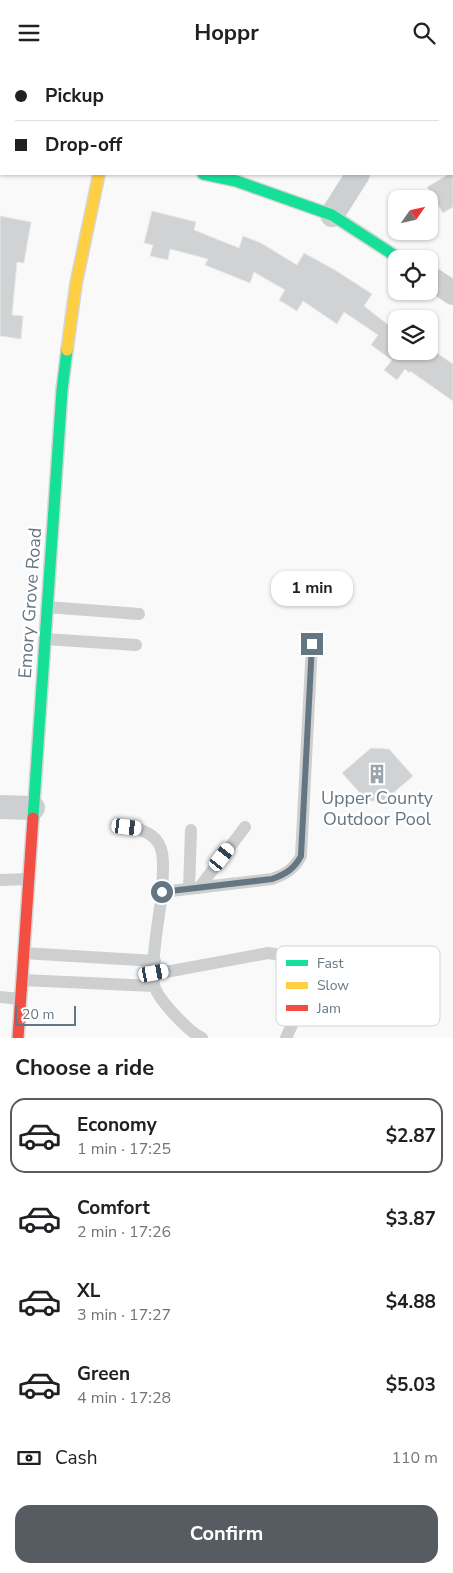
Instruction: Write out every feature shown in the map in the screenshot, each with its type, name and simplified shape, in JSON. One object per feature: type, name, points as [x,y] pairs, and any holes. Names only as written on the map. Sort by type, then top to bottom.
[{"type":"street","name":"Emory Grove Road","points":[[18,1038],[62,390],[76,284],[98,175]]},
{"type":"street","points":[[208,175],[236,181],[332,215],[388,251]]},
{"type":"street","points":[[332,215],[357,175]]},
{"type":"street","points":[[438,283],[453,293]]},
{"type":"street","points":[[0,807],[33,808]]},
{"type":"lane","points":[[47,607],[139,613]]},
{"type":"lane","points":[[45,639],[136,645]]},
{"type":"lane","points":[[162,892],[272,879],[284,875],[295,867],[301,856],[312,644]]},
{"type":"lane","points":[[127,827],[142,829],[156,840],[164,851],[154,974],[173,1014],[195,1035],[202,1038]]},
{"type":"lane","points":[[194,888],[246,827]]},
{"type":"lane","points":[[191,830],[194,888]]},
{"type":"lane","points":[[0,880],[28,879]]},
{"type":"lane","points":[[24,953],[154,974]]},
{"type":"lane","points":[[22,981],[154,974],[268,953],[276,954]]},
{"type":"lane","points":[[0,997],[20,999]]},
{"type":"lane","points":[[286,1038],[291,1026]]},
{"type":"building","points":[[447,175],[453,175],[453,207],[443,213],[438,205],[438,190],[429,190],[427,187]]},
{"type":"building","points":[[152,211],[196,222],[194,230],[239,248],[243,236],[261,243],[297,265],[304,253],[372,294],[364,306],[388,325],[388,357],[371,345],[378,335],[344,312],[337,324],[303,301],[297,311],[279,300],[285,290],[254,272],[250,283],[205,265],[208,259],[170,249],[168,260],[150,256],[153,245],[144,243]]},
{"type":"building","points":[[0,216],[31,222],[24,263],[17,262],[12,315],[23,316],[21,339],[0,336]]},
{"type":"building","points":[[438,354],[453,364],[453,401],[410,371],[409,373],[405,369],[397,380],[384,370],[392,360],[438,360]]},
{"type":"building","name":"Upper County Outdoor Pool","points":[[371,748],[389,749],[413,776],[384,801],[367,801],[342,773]]},
{"type":"traffic: fast","points":[[208,175],[236,181],[332,215],[388,251]]},
{"type":"traffic: fast","points":[[33,818],[62,390],[67,350]]},
{"type":"traffic: slow","points":[[67,350],[76,284],[99,175]]},
{"type":"traffic: jam","points":[[18,1038],[33,818]]},
{"type":"place","name":"Upper County Outdoor Pool","points":[[377,774]]},
{"type":"route","points":[[162,892],[272,879],[284,875],[295,867],[301,856],[312,644]]}]
